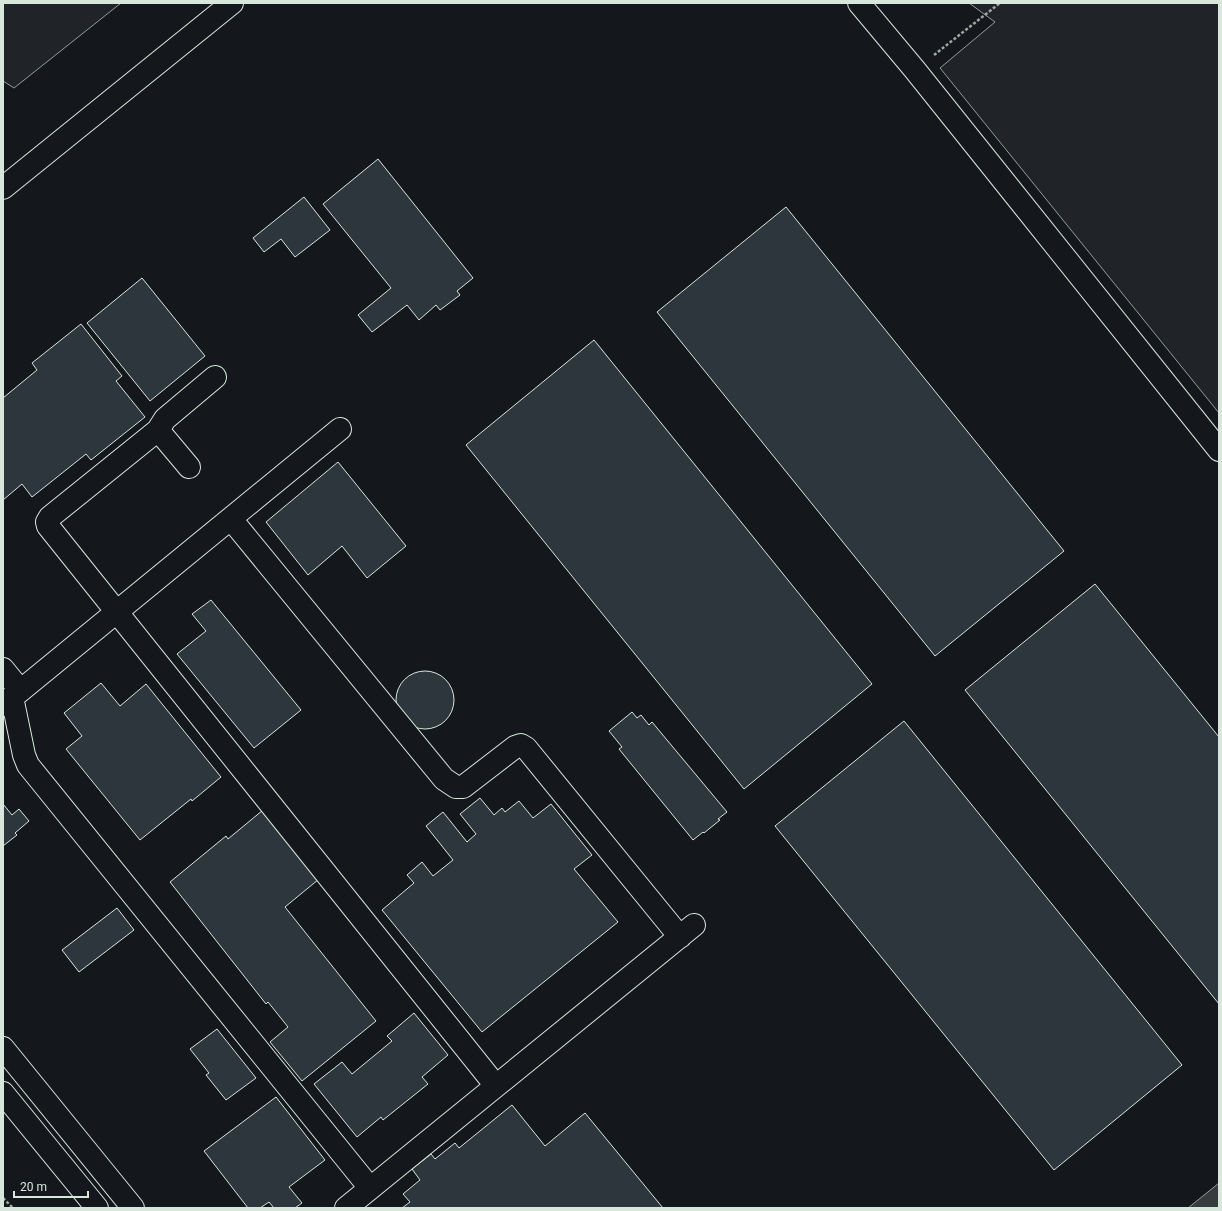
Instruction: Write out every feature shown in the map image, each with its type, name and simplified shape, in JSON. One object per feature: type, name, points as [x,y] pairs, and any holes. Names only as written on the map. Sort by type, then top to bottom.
[{"type":"lane","points":[[3,188],[232,3]]},
{"type":"lane","points":[[859,3],[915,70],[1219,450]]},
{"type":"lane","points":[[215,377],[165,419],[158,430],[55,512],[47,522],[51,530],[116,612],[496,1086]]},
{"type":"lane","points":[[158,430],[189,467]]},
{"type":"lane","points":[[12,698],[340,430]]},
{"type":"lane","points":[[231,518],[444,779],[456,788],[463,787],[515,747],[521,745],[526,748],[687,931],[346,1208]]},
{"type":"lane","points":[[3,669],[12,698],[24,755],[28,765],[370,1188]]},
{"type":"lane","points":[[3,1048],[133,1208]]},
{"type":"lane","points":[[3,1093],[97,1208]]},
{"type":"path","points":[[915,70],[1000,3]]},
{"type":"path","points":[[3,1198],[13,1208]]},
{"type":"shaded area","points":[[3,3],[121,3],[14,88],[3,81]]},
{"type":"shaded area","points":[[969,3],[1219,3],[1219,413],[940,68],[995,22]]},
{"type":"shaded area","points":[[1219,1183],[1219,1208],[1188,1208]]},
{"type":"building","points":[[378,159],[473,278],[457,291],[460,295],[440,310],[436,305],[419,320],[407,305],[372,332],[358,315],[391,288],[323,204]]},
{"type":"building","points":[[304,197],[330,230],[295,257],[281,239],[264,252],[253,238]]},
{"type":"building","points":[[786,207],[1064,551],[935,656],[657,312]]},
{"type":"building","points":[[142,278],[205,356],[150,401],[87,323]]},
{"type":"building","points":[[81,324],[122,376],[116,381],[145,417],[91,460],[86,454],[32,497],[22,484],[3,500],[3,398],[37,370],[32,363]]},
{"type":"building","points":[[594,340],[872,684],[744,789],[466,445]]},
{"type":"building","points":[[338,462],[406,546],[367,578],[342,546],[308,575],[266,522]]},
{"type":"building","points":[[1095,584],[1219,737],[1219,1004],[965,690]]},
{"type":"building","points":[[211,600],[301,710],[254,748],[177,654],[206,631],[192,614]]},
{"type":"building","points":[[419,671],[431,671],[446,679],[454,694],[454,706],[446,721],[431,729],[419,729],[404,721],[396,706],[396,694],[404,679]]},
{"type":"building","points":[[101,683],[120,706],[146,684],[221,777],[140,840],[66,749],[82,736],[64,713]]},
{"type":"building","points":[[632,712],[637,718],[641,715],[649,725],[652,722],[727,812],[718,819],[720,820],[693,840],[619,749],[622,747],[609,731]]},
{"type":"building","points":[[904,721],[1182,1065],[1054,1170],[775,826]]},
{"type":"building","points":[[480,798],[494,815],[502,808],[505,812],[519,801],[533,818],[551,804],[592,855],[574,869],[618,922],[482,1032],[382,910],[414,883],[407,875],[422,862],[433,876],[453,860],[426,826],[443,812],[467,842],[476,834],[460,814]]},
{"type":"building","points":[[3,804],[12,815],[19,809],[29,821],[15,833],[17,835],[3,846]]},
{"type":"building","points":[[263,810],[319,879],[285,907],[376,1021],[302,1081],[270,1042],[288,1027],[268,1002],[266,1004],[170,882],[226,836],[228,839]]},
{"type":"building","points":[[117,908],[134,930],[79,972],[62,950]]},
{"type":"building","points":[[414,1013],[448,1055],[422,1077],[428,1084],[383,1120],[381,1117],[357,1137],[314,1084],[342,1062],[352,1074],[392,1041],[387,1036]]},
{"type":"building","points":[[217,1029],[256,1078],[226,1100],[206,1075],[209,1073],[190,1049]]},
{"type":"building","points":[[276,1097],[325,1160],[289,1187],[302,1203],[295,1208],[274,1208],[269,1202],[260,1208],[248,1208],[204,1151]]},
{"type":"building","points":[[512,1105],[545,1146],[585,1113],[663,1208],[402,1208],[410,1202],[403,1194],[420,1180],[412,1169],[431,1154],[435,1159],[455,1143],[459,1148]]}]
